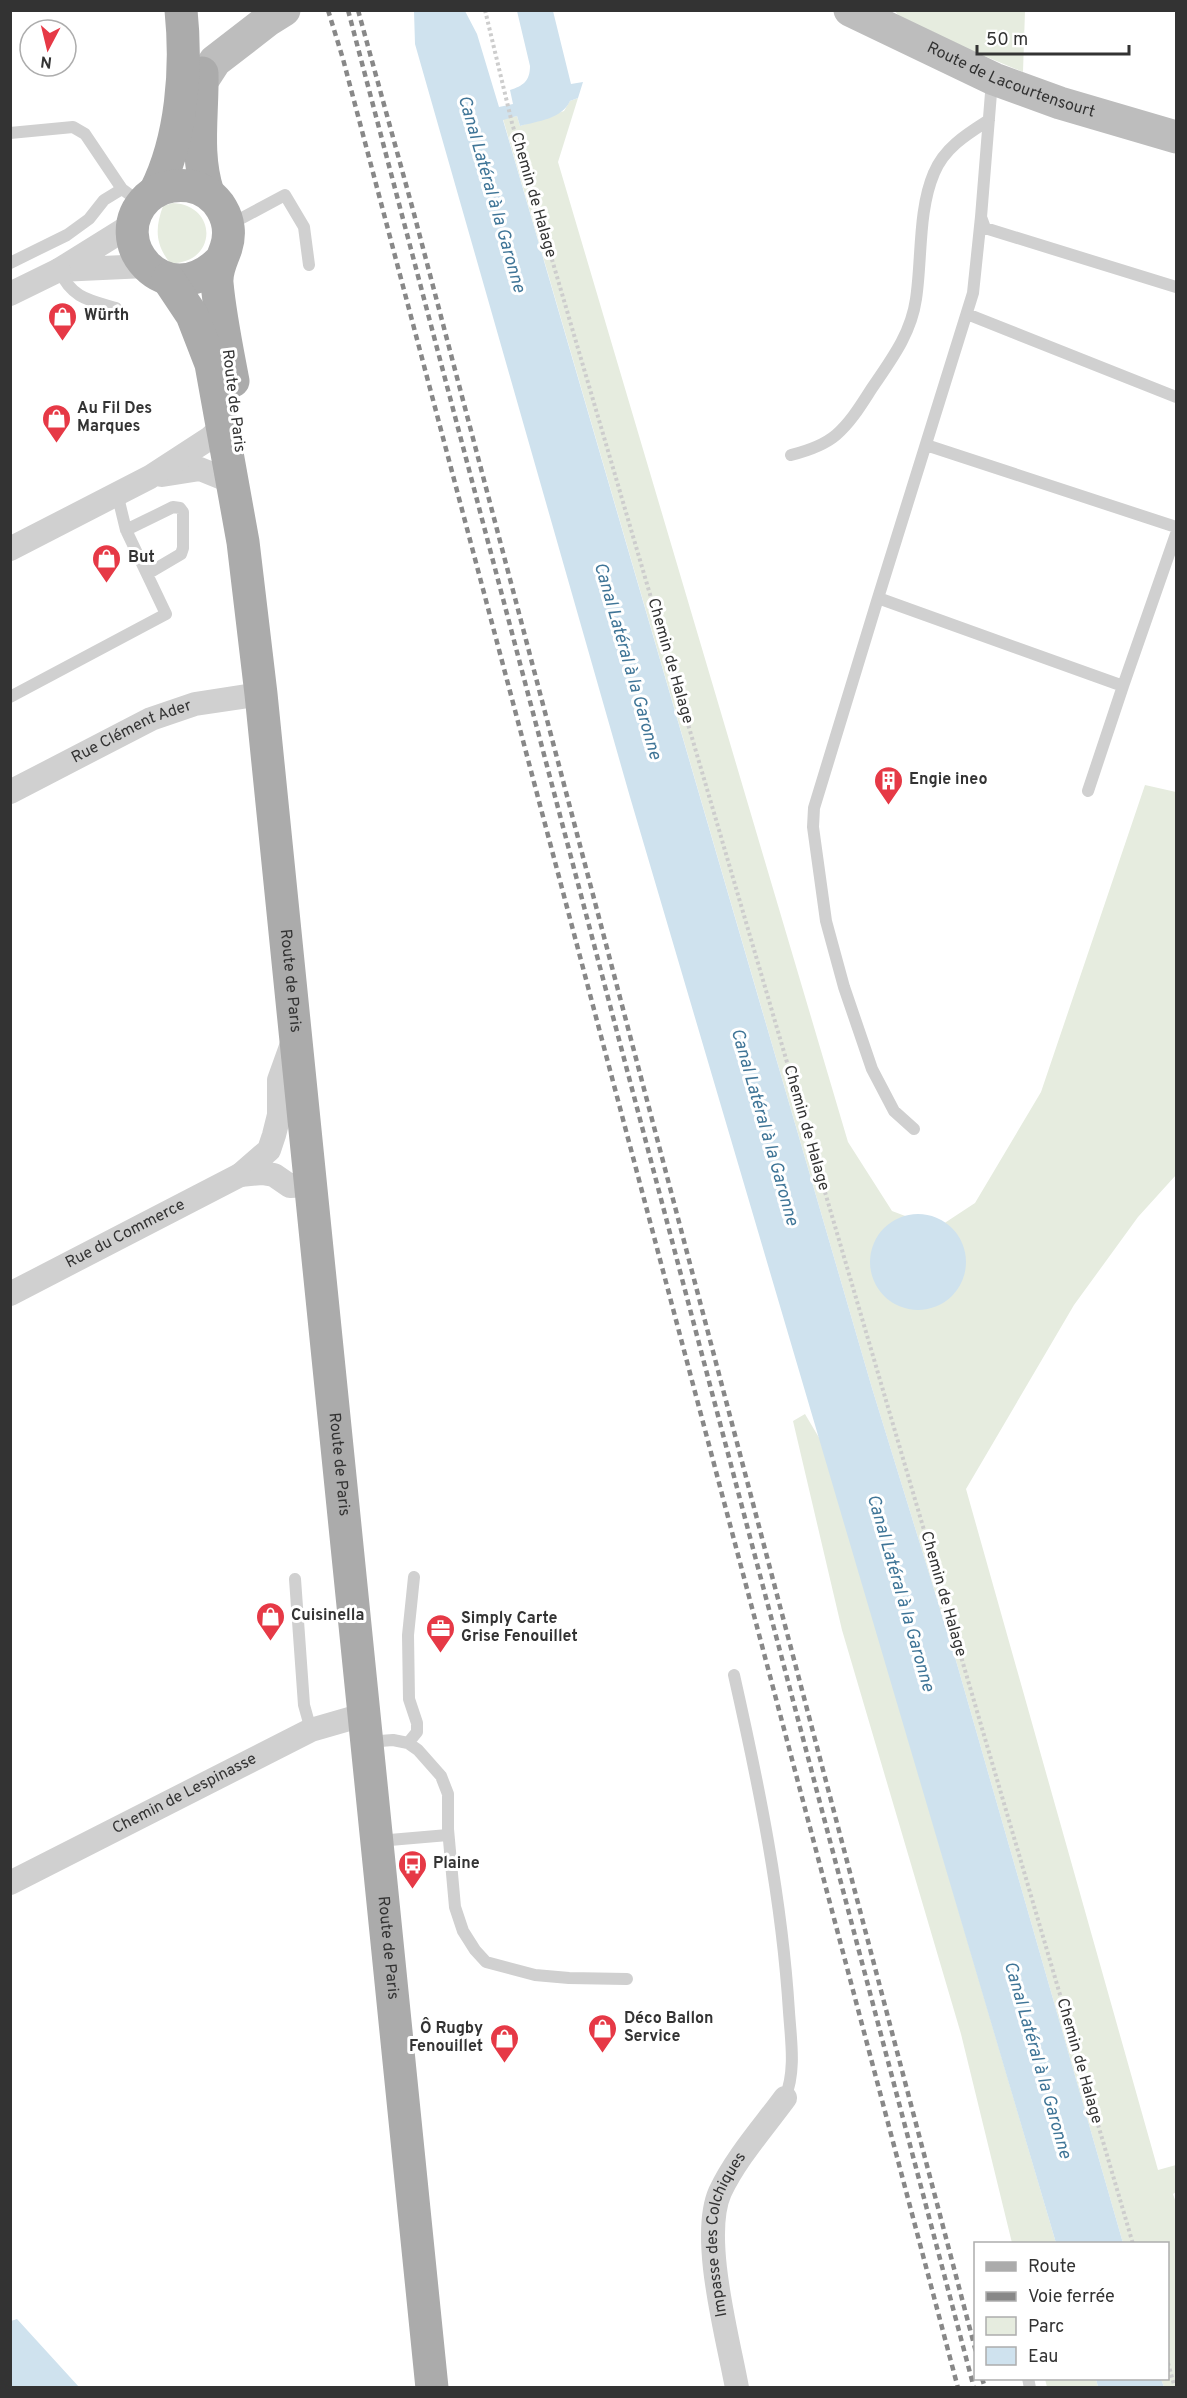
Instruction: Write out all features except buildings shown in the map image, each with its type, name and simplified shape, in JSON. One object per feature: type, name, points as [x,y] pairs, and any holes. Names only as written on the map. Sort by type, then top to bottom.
[{"type":"main road","name":"Route de Paris","points":[[181,10],[184,66],[180,102],[165,173],[138,202],[133,239],[137,254],[157,273],[192,315],[207,354],[223,426],[243,542],[261,694],[432,2388]]},
{"type":"main road","points":[[200,10],[201,153],[203,177],[208,193]]},
{"type":"main road","points":[[202,81],[215,62],[284,10]]},
{"type":"main road","name":"Route de Lacourtensourt","points":[[857,12],[994,79],[1060,103],[1176,137]]},
{"type":"main road","points":[[138,202],[168,187],[182,185],[195,187],[208,193],[218,202],[228,225]]},
{"type":"main road","name":"Route de Paris","points":[[228,225],[226,249],[220,261],[216,279],[235,398],[242,474],[243,542]]},
{"type":"main road","points":[[157,273],[183,281],[197,278],[210,271],[220,261]]},
{"type":"street","points":[[10,294],[59,270],[138,202]]},
{"type":"street","points":[[59,270],[157,273]]},
{"type":"street","points":[[10,549],[150,477],[210,438],[223,426]]},
{"type":"street","points":[[150,477],[200,469],[232,482]]},
{"type":"street","name":"Rue Clément Ader","points":[[10,792],[151,719],[195,704],[261,694]]},
{"type":"street","name":"Rue du Commerce","points":[[10,1294],[240,1175],[260,1160],[272,1143],[279,1115],[279,1080],[294,1036]]},
{"type":"street","name":"Rue du Commerce","points":[[240,1175],[262,1173],[274,1175],[290,1186],[309,1185]]},
{"type":"street","name":"Chemin de Lespinasse","points":[[10,1883],[311,1730],[365,1728]]},
{"type":"street","name":"Impasse des Colchiques","points":[[737,2388],[713,2258],[714,2213],[719,2194],[732,2169],[785,2098]]},
{"type":"lane","points":[[914,1129],[894,1111],[872,1068],[844,987],[826,921],[813,827],[814,808],[973,292],[994,79]]},
{"type":"lane","points":[[791,455],[813,449],[834,436],[851,421],[898,349],[911,324],[916,301],[926,199],[934,172],[948,151],[964,136],[989,120]]},
{"type":"lane","points":[[10,133],[73,127],[85,134],[138,202]]},
{"type":"lane","points":[[228,225],[285,195],[304,227],[309,265]]},
{"type":"lane","points":[[10,263],[67,235],[89,219],[105,200],[138,202]]},
{"type":"lane","points":[[981,217],[986,228],[1176,287]]},
{"type":"lane","points":[[59,270],[65,282],[81,298],[116,308]]},
{"type":"lane","points":[[966,314],[1176,397]]},
{"type":"lane","points":[[926,445],[1176,527]]},
{"type":"lane","points":[[10,697],[166,614],[126,530],[117,493]]},
{"type":"lane","points":[[126,530],[173,507],[180,508],[183,512],[182,552],[147,574]]},
{"type":"lane","points":[[1088,791],[1176,534]]},
{"type":"lane","points":[[878,598],[1123,686]]},
{"type":"lane","points":[[408,1743],[417,1732],[417,1722],[409,1699],[408,1635],[414,1577]]},
{"type":"lane","points":[[295,1579],[304,1705],[311,1730]]},
{"type":"lane","points":[[734,1675],[758,1783],[787,1976],[792,2062],[791,2084],[785,2098]]},
{"type":"lane","points":[[365,1728],[393,1740],[408,1743],[418,1750],[441,1776],[448,1794],[448,1835],[455,1907],[463,1931],[486,1962],[535,1975],[627,1979]]},
{"type":"lane","points":[[377,1841],[448,1835]]},
{"type":"path","name":"Chemin de Halage","points":[[485,10],[512,123],[1131,2242]]},
{"type":"path","points":[[1169,2369],[1175,2388]]},
{"type":"green space","points":[[895,11],[1025,11],[1023,72],[903,22]]},
{"type":"green space","points":[[578,98],[558,162],[848,1142],[892,1211],[937,1228],[975,1203],[1041,1092],[1145,785],[1176,792],[1176,1175],[1138,1217],[1074,1305],[966,1489],[1158,2170],[1176,2165],[1176,2192],[1173,2194],[1176,2203],[1176,2387],[1164,2387],[1161,2380],[1169,2380],[1169,2242],[1123,2242],[957,1664],[872,1388],[503,119],[517,116],[520,126],[564,111],[570,101]]},
{"type":"green space","points":[[173,203],[188,207],[199,214],[205,224],[206,235],[204,246],[196,255],[185,261],[170,263],[161,249],[158,229],[163,206]]},
{"type":"green space","points":[[805,1414],[821,1441],[1056,2242],[1012,2242],[961,2034],[842,1630],[793,1421]]},
{"type":"green space","points":[[1045,2380],[1096,2380],[1098,2387],[1047,2387]]},
{"type":"water","name":"Canal Latéral à la Garonne","points":[[414,11],[465,11],[477,34],[499,107],[513,104],[510,90],[525,82],[530,71],[517,11],[553,11],[571,84],[583,82],[578,98],[570,101],[555,116],[520,126],[517,116],[503,120],[872,1388],[957,1664],[1123,2242],[1056,2242],[630,797],[415,44]]},
{"type":"water","points":[[918,1214],[936,1218],[952,1228],[962,1244],[966,1262],[962,1280],[952,1296],[936,1306],[918,1310],[900,1306],[884,1296],[874,1280],[870,1262],[874,1244],[884,1228],[900,1218]]},
{"type":"water","points":[[17,2319],[79,2387],[11,2387],[11,2321]]},
{"type":"water","points":[[1096,2380],[1161,2380],[1164,2387],[1098,2387]]},
{"type":"railway","points":[[328,10],[343,59],[958,2388]]},
{"type":"railway","points":[[348,10],[974,2388]]},
{"type":"railway","points":[[358,10],[413,210],[974,2344]]},
{"type":"railway","points":[[983,2380],[985,2388]]},
{"type":"place","name":"Würth","points":[[63,342]]},
{"type":"place","name":"Au Fil Des Marques","points":[[56,444]]},
{"type":"place","name":"But","points":[[107,584]]},
{"type":"place","name":"Engie ineo","points":[[888,806]]},
{"type":"place","name":"Cuisinella","points":[[270,1642]]},
{"type":"place","name":"Simply Carte Grise Fenouillet","points":[[440,1654]]},
{"type":"place","name":"Plaine","points":[[412,1890]]},
{"type":"place","name":"Déco Ballon Service","points":[[603,2054]]},
{"type":"place","name":"Ô Rugby Fenouillet","points":[[504,2064]]}]
